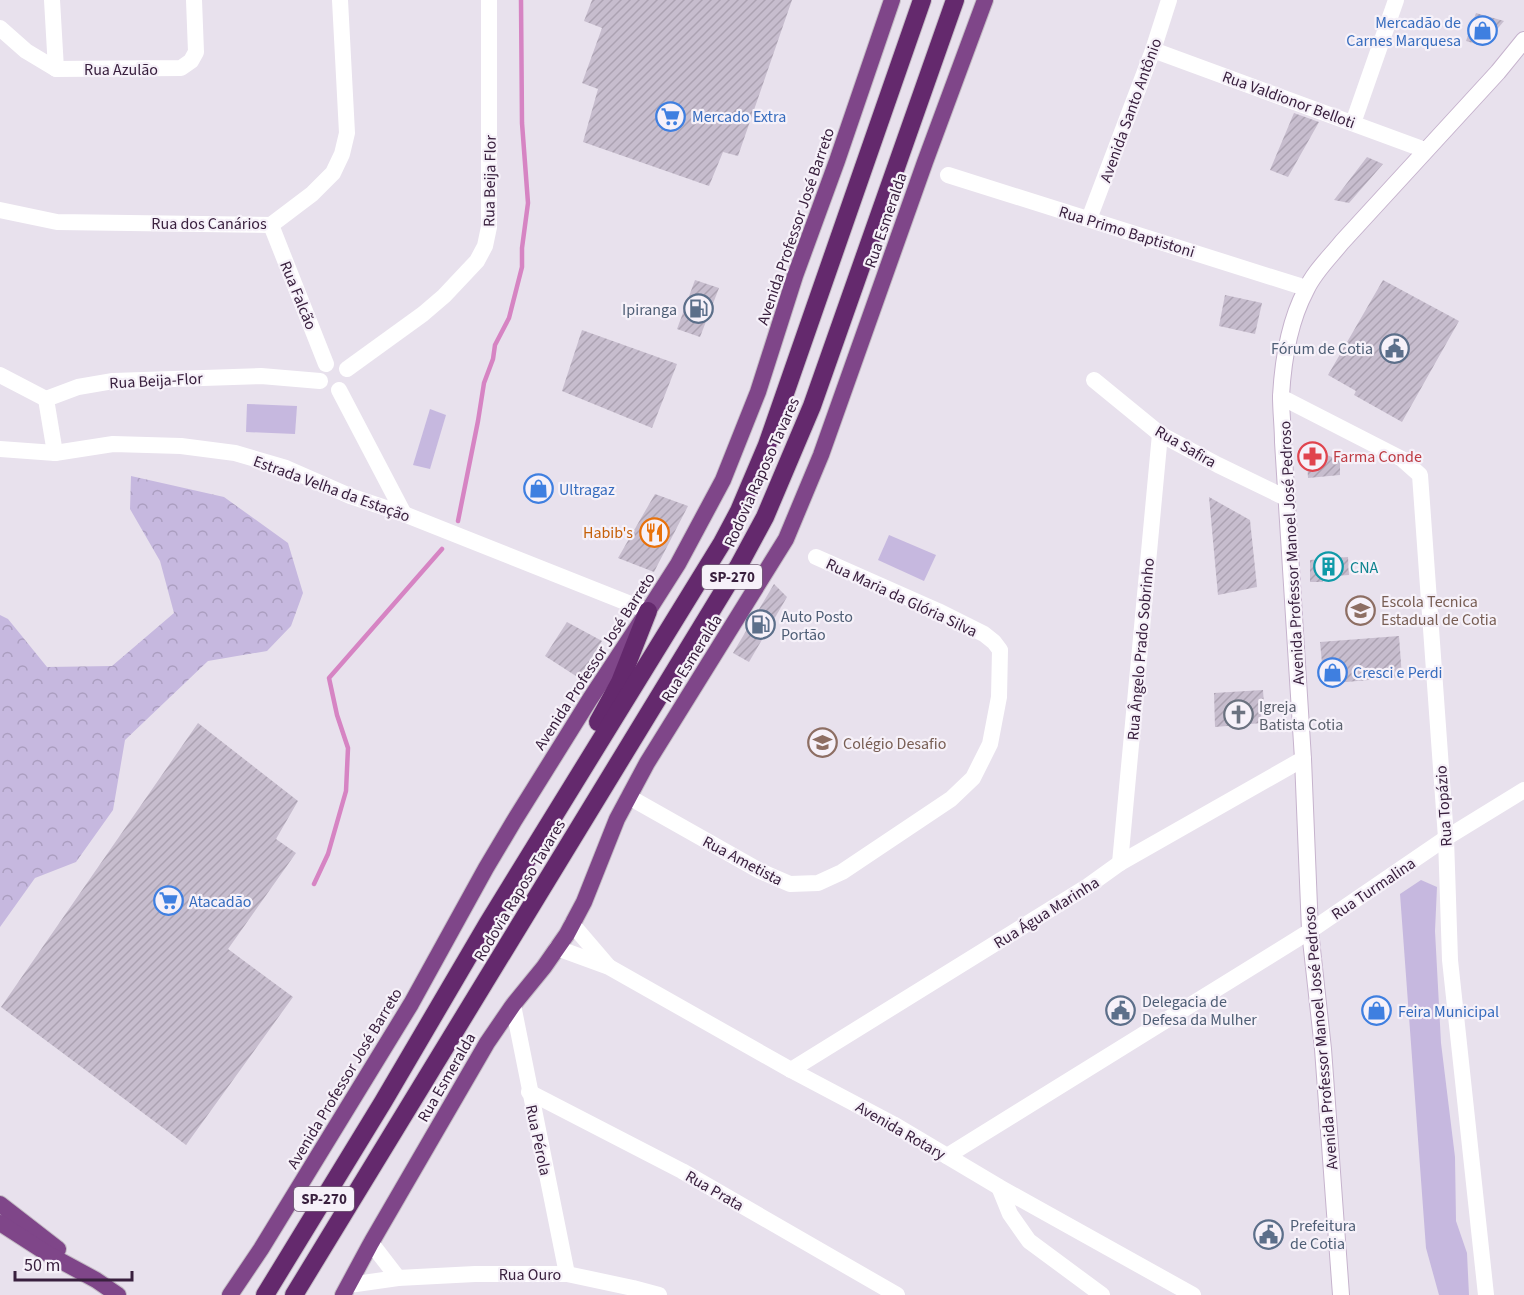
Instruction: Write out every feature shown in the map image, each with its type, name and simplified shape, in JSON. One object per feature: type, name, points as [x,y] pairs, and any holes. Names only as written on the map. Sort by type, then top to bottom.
[{"type":"highway","name":"Avenida Professor José Barreto","points":[[230,1295],[268,1239],[411,1004],[480,878],[590,699],[648,611],[697,530],[723,480],[758,392],[795,276],[837,162],[892,0]]},
{"type":"highway","name":"Rodovia Raposo Tavares","points":[[383,1102],[488,923],[722,543],[739,511],[767,445],[922,0]]},
{"type":"highway","name":"Rodovia Raposo Tavares","points":[[294,1295],[732,578],[765,517],[812,406],[955,0]]},
{"type":"highway","name":"Rua Esmeralda","points":[[346,1290],[487,1043],[572,924],[584,902],[617,819],[647,763],[786,539],[825,446],[924,162],[985,0]]},
{"type":"highway","points":[[383,1102],[395,1069],[427,1011],[620,682],[648,611]]},
{"type":"highway","name":"SP-270","points":[[265,1295],[383,1102]]},
{"type":"highway","points":[[0,1204],[111,1293]]},
{"type":"highway","points":[[0,1223],[48,1254],[96,1280]]},
{"type":"street","points":[[52,0],[56,69]]},
{"type":"street","name":"Rua Azulão","points":[[56,69],[181,68],[191,61],[196,52],[194,0]]},
{"type":"street","name":"Rua dos Canários","points":[[0,210],[57,222],[270,225],[312,194],[333,173],[342,154],[347,133],[340,0]]},
{"type":"street","name":"Rua Beija Flor","points":[[347,369],[444,296],[477,261],[485,246],[489,226],[489,0]]},
{"type":"street","name":"Avenida Santo Antônio","points":[[1089,219],[1153,50],[1169,0]]},
{"type":"street","points":[[1353,123],[1396,0]]},
{"type":"street","points":[[0,28],[26,51],[56,69]]},
{"type":"street","name":"Avenida Professor Manoel José Pedroso","points":[[1341,1295],[1323,1049],[1310,931],[1303,759],[1281,397],[1286,352],[1293,321],[1306,288],[1342,242],[1498,72],[1524,40]]},
{"type":"street","name":"Rua Valdionor Belloti","points":[[1153,50],[1425,150]]},
{"type":"street","name":"Rua Primo Baptistoni","points":[[948,176],[1306,288]]},
{"type":"street","name":"Rua Falcão","points":[[270,225],[327,364]]},
{"type":"street","points":[[334,362],[347,369],[348,382],[339,390],[327,390],[320,381],[322,369],[327,364],[334,362]]},
{"type":"street","points":[[0,375],[45,399],[55,453]]},
{"type":"street","name":"Rua Beija-Flor","points":[[45,399],[78,387],[113,381],[261,376],[320,381]]},
{"type":"street","name":"Rua Safira","points":[[1094,380],[1160,434],[1286,498]]},
{"type":"street","points":[[339,390],[404,514]]},
{"type":"street","name":"Rua Topázio","points":[[1281,397],[1402,459],[1420,475],[1446,838],[1450,960],[1486,1295]]},
{"type":"street","name":"Rua Ângelo Prado Sobrinho","points":[[1120,863],[1160,434]]},
{"type":"street","name":"Estrada Velha da Estação","points":[[0,449],[55,453],[113,444],[180,446],[235,453],[286,468],[350,496],[404,514],[648,611]]},
{"type":"street","name":"Rua Maria da Glória Silva","points":[[816,557],[984,634],[1000,650],[999,697],[990,744],[973,778],[951,799]]},
{"type":"street","name":"Rua Água Marinha","points":[[791,1070],[1088,886],[1120,863],[1303,759]]},
{"type":"street","name":"Rua Turmalina","points":[[947,1156],[1310,931],[1446,838],[1524,790]]},
{"type":"street","name":"Rua Ametista","points":[[629,797],[760,871],[790,884],[818,883],[842,872],[951,799]]},
{"type":"street","name":"Avenida Rotary","points":[[572,924],[609,967]]},
{"type":"street","name":"Avenida Rotary","points":[[557,948],[609,967],[791,1070],[893,1124],[999,1187],[1193,1295]]},
{"type":"street","name":"Rua Pérola","points":[[513,1005],[567,1274]]},
{"type":"street","name":"Rua Prata","points":[[530,1092],[682,1171],[897,1295]]},
{"type":"street","points":[[999,1187],[1010,1214],[1029,1240],[1102,1295]]},
{"type":"street","points":[[371,1243],[398,1278]]},
{"type":"street","name":"Rua Ouro","points":[[346,1290],[398,1278],[475,1274],[567,1274],[659,1295]]},
{"type":"green space","points":[[247,404],[297,406],[295,434],[246,432]]},
{"type":"green space","points":[[430,409],[446,415],[430,469],[413,465]]},
{"type":"green space","points":[[131,476],[224,497],[288,543],[303,593],[291,626],[267,651],[208,661],[125,740],[113,810],[76,862],[35,878],[0,927],[0,615],[8,619],[47,667],[112,666],[174,613],[160,561],[130,509]]},
{"type":"green space","points":[[889,535],[936,555],[924,581],[878,560]]},
{"type":"green space","points":[[1421,880],[1437,887],[1435,931],[1441,1043],[1455,1157],[1456,1221],[1467,1253],[1469,1295],[1439,1295],[1426,1248],[1400,894]]},
{"type":"building","name":"Mercado Extra","points":[[592,0],[792,0],[738,156],[723,152],[709,186],[583,142],[598,89],[582,83],[602,28],[584,21]]},
{"type":"building","name":"Mercadão de Carnes Marquesa","points":[[1476,13],[1504,21],[1483,46],[1466,41]]},
{"type":"building","points":[[1294,113],[1319,122],[1288,177],[1270,170]]},
{"type":"building","points":[[1367,157],[1383,164],[1349,203],[1334,200]]},
{"type":"building","name":"Ipiranga","points":[[695,280],[719,288],[700,337],[677,329]]},
{"type":"building","name":"Fórum de Cotia","points":[[1383,280],[1459,321],[1402,422],[1354,395],[1356,391],[1328,375]]},
{"type":"building","points":[[1225,295],[1262,303],[1255,334],[1219,326]]},
{"type":"building","points":[[582,330],[677,364],[652,428],[562,391]]},
{"type":"building","points":[[1306,445],[1340,461],[1340,475],[1308,478]]},
{"type":"building","name":"Habib's","points":[[655,494],[688,506],[654,572],[618,558]]},
{"type":"building","points":[[1209,497],[1250,520],[1257,587],[1218,595]]},
{"type":"building","name":"CNA","points":[[1348,557],[1349,575],[1323,577],[1323,582],[1310,582],[1310,560]]},
{"type":"building","name":"Auto Posto Portão","points":[[774,584],[787,597],[749,662],[733,653]]},
{"type":"building","points":[[567,622],[602,641],[579,678],[545,656]]},
{"type":"building","points":[[1399,636],[1402,677],[1324,684],[1320,642]]},
{"type":"building","name":"Igreja Batista Cotia","points":[[1263,690],[1264,705],[1260,707],[1262,723],[1215,727],[1214,693]]},
{"type":"building","name":"Atacadão","points":[[198,723],[298,801],[276,839],[296,853],[228,949],[293,997],[186,1145],[1,1007]]},
{"type":"waterway","points":[[458,521],[484,383],[493,359],[495,345],[509,318],[522,267],[528,203],[522,123],[521,0]]},
{"type":"waterway","points":[[314,884],[328,854],[346,791],[348,748],[337,715],[329,678],[442,549]]},
{"type":"place","name":"Mercadão de Carnes Marquesa","points":[[1482,31]]},
{"type":"place","name":"Mercado Extra","points":[[671,116]]},
{"type":"place","name":"Ipiranga","points":[[698,309]]},
{"type":"place","name":"Fórum de Cotia","points":[[1394,348]]},
{"type":"place","name":"Farma Conde","points":[[1312,456]]},
{"type":"place","name":"Ultragaz","points":[[538,489]]},
{"type":"place","name":"Habib's","points":[[654,532]]},
{"type":"place","name":"CNA","points":[[1329,567]]},
{"type":"place","name":"Escola Tecnica Estadual de Cotia","points":[[1360,610]]},
{"type":"place","name":"Auto Posto Portão","points":[[760,625]]},
{"type":"place","name":"Cresci e Perdi","points":[[1332,672]]},
{"type":"place","name":"Igreja Batista Cotia","points":[[1238,715]]},
{"type":"place","name":"Colégio Desafio","points":[[822,743]]},
{"type":"place","name":"Atacadão","points":[[168,901]]},
{"type":"place","name":"Delegacia de Defesa da Mulher","points":[[1121,1010]]},
{"type":"place","name":"Feira Municipal","points":[[1377,1011]]},
{"type":"place","name":"Prefeitura de Cotia","points":[[1269,1234]]}]
